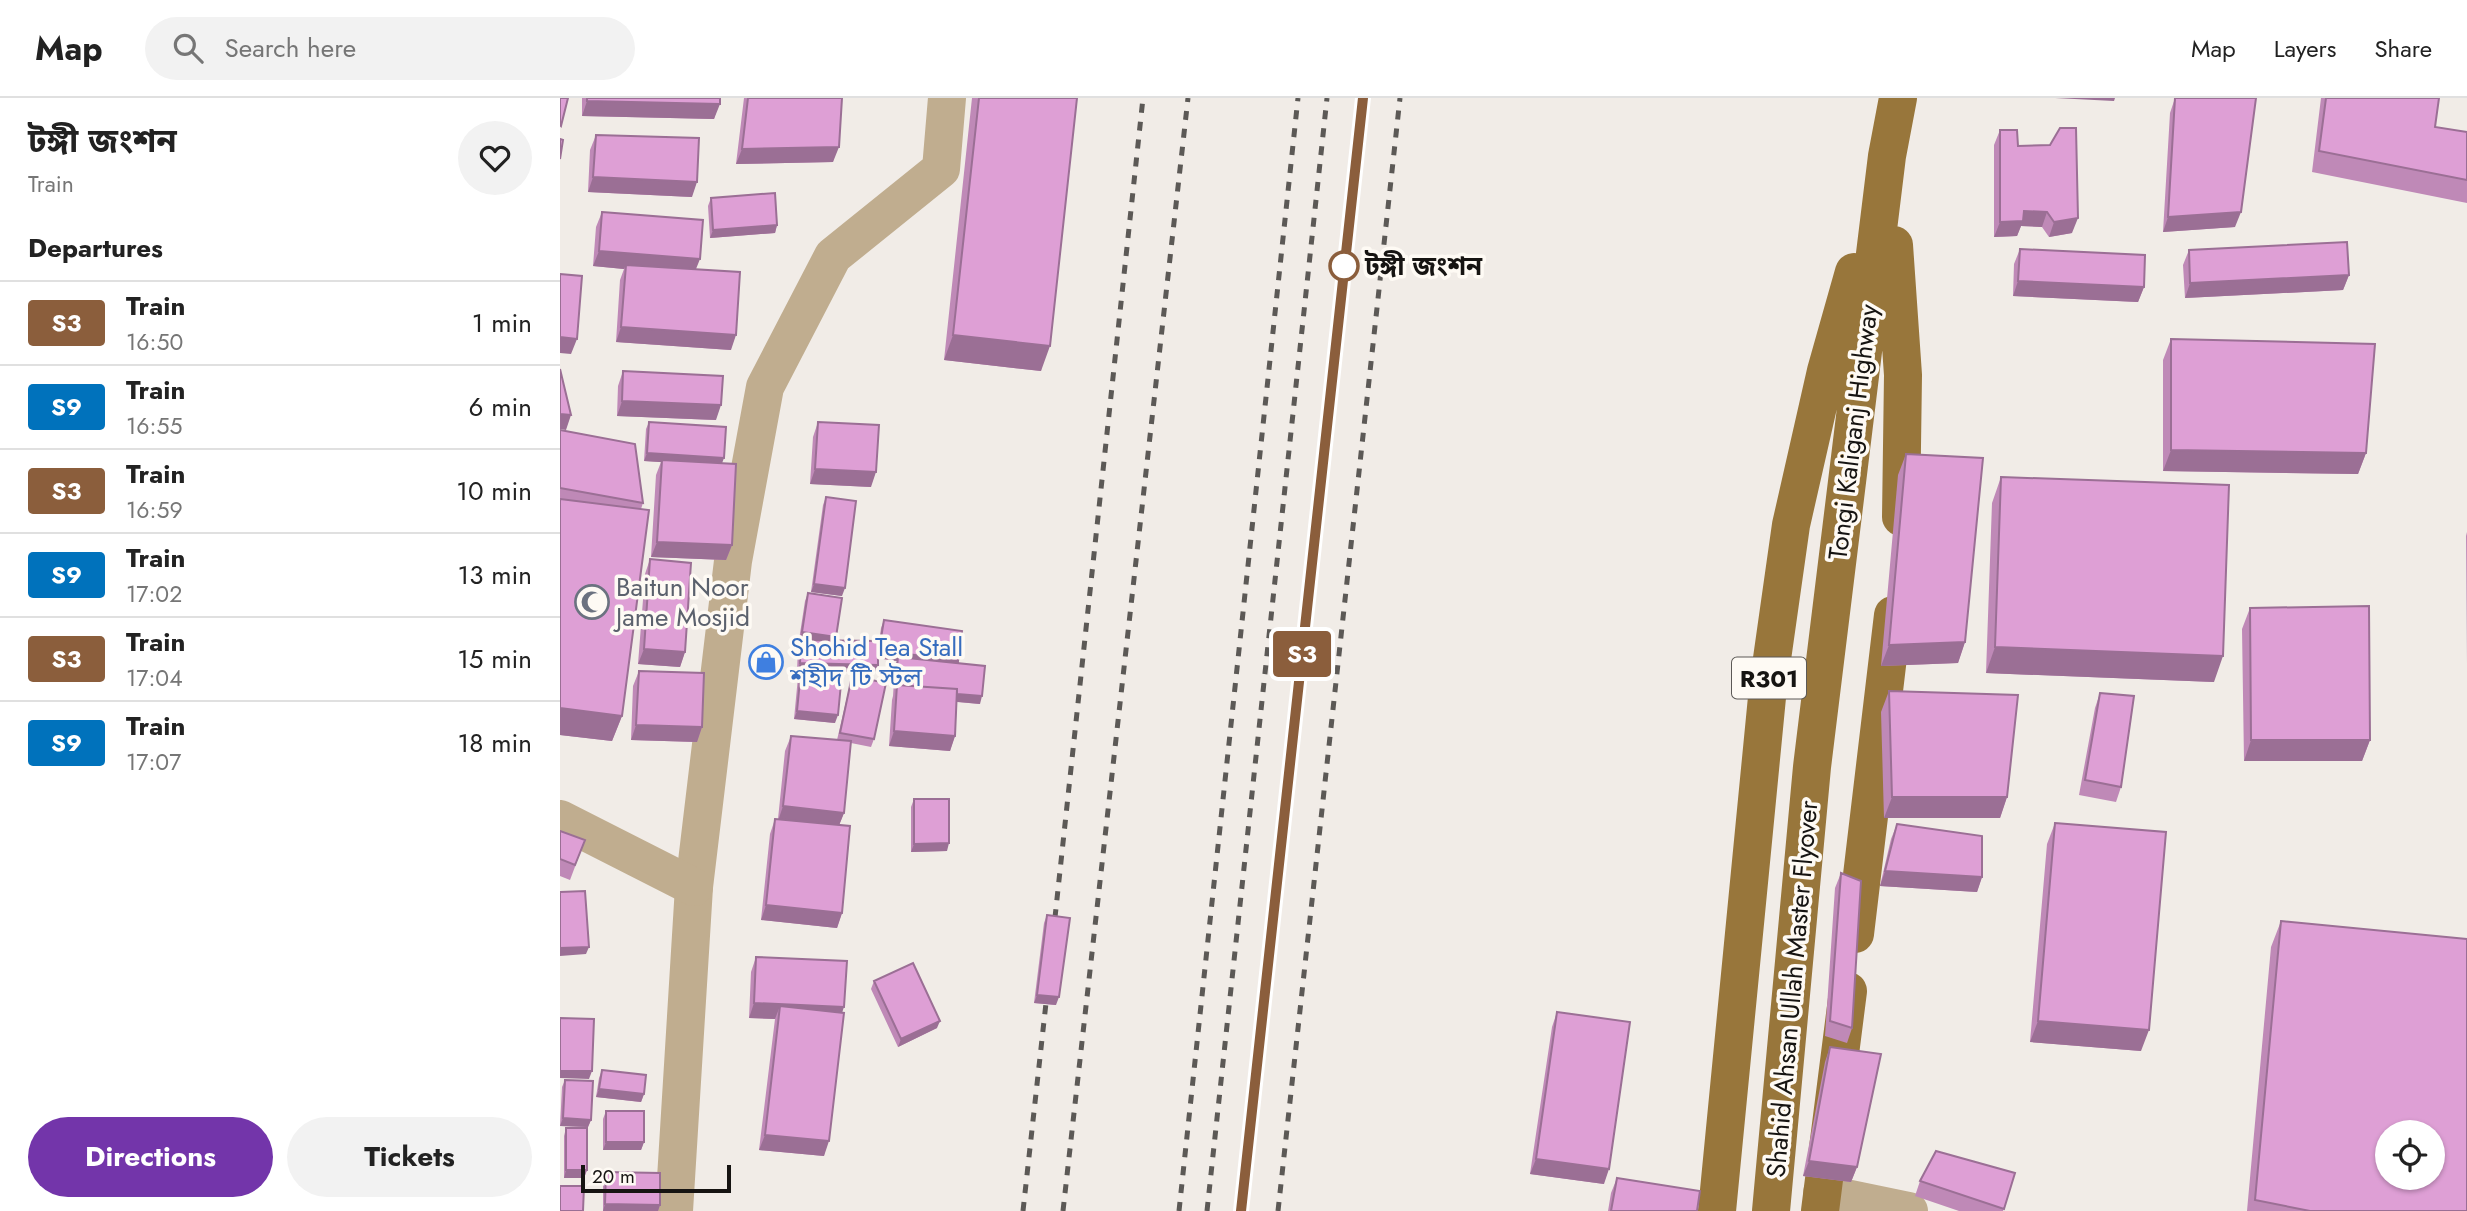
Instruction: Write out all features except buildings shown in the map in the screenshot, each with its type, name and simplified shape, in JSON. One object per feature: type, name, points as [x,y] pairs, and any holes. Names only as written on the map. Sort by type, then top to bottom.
[{"type":"main road","name":"Tongi Kaliganj Highway","points":[[1812,767],[1887,156],[1898,98]]},
{"type":"main road","name":"R301","points":[[1821,1202],[1898,570],[1903,375],[1887,156]]},
{"type":"main road","name":"R301","points":[[1717,1211],[1768,687],[1791,525],[1826,371],[1887,156]]},
{"type":"main road","name":"Shahid Ahsan Ullah Master Flyover","points":[[1771,1211],[1812,767]]},
{"type":"street","points":[[674,1211],[694,887],[733,561],[765,387],[833,256],[940,169],[947,98]]},
{"type":"street","points":[[560,819],[694,887]]},
{"type":"street","points":[[1821,1202],[1909,1211]]},
{"type":"railway","points":[[1053,936],[1143,98]]},
{"type":"railway","points":[[1063,1211],[1188,98]]},
{"type":"railway","points":[[1179,1211],[1298,98]]},
{"type":"railway","points":[[1207,1211],[1327,98]]},
{"type":"railway","points":[[1241,1211],[1363,98]]},
{"type":"railway","points":[[1278,1211],[1400,98]]},
{"type":"railway","points":[[1023,1211],[1048,985]]},
{"type":"train","name":"S3","points":[[1241,1211],[1363,98]]},
{"type":"place","name":"টঙ্গী জংশন","points":[[1344,266]]},
{"type":"place","name":"Baitun Noor Jame Mosjid","points":[[592,602]]},
{"type":"place","name":"Shohid Tea Stall শহীদ টি স্টল","points":[[766,662]]}]
